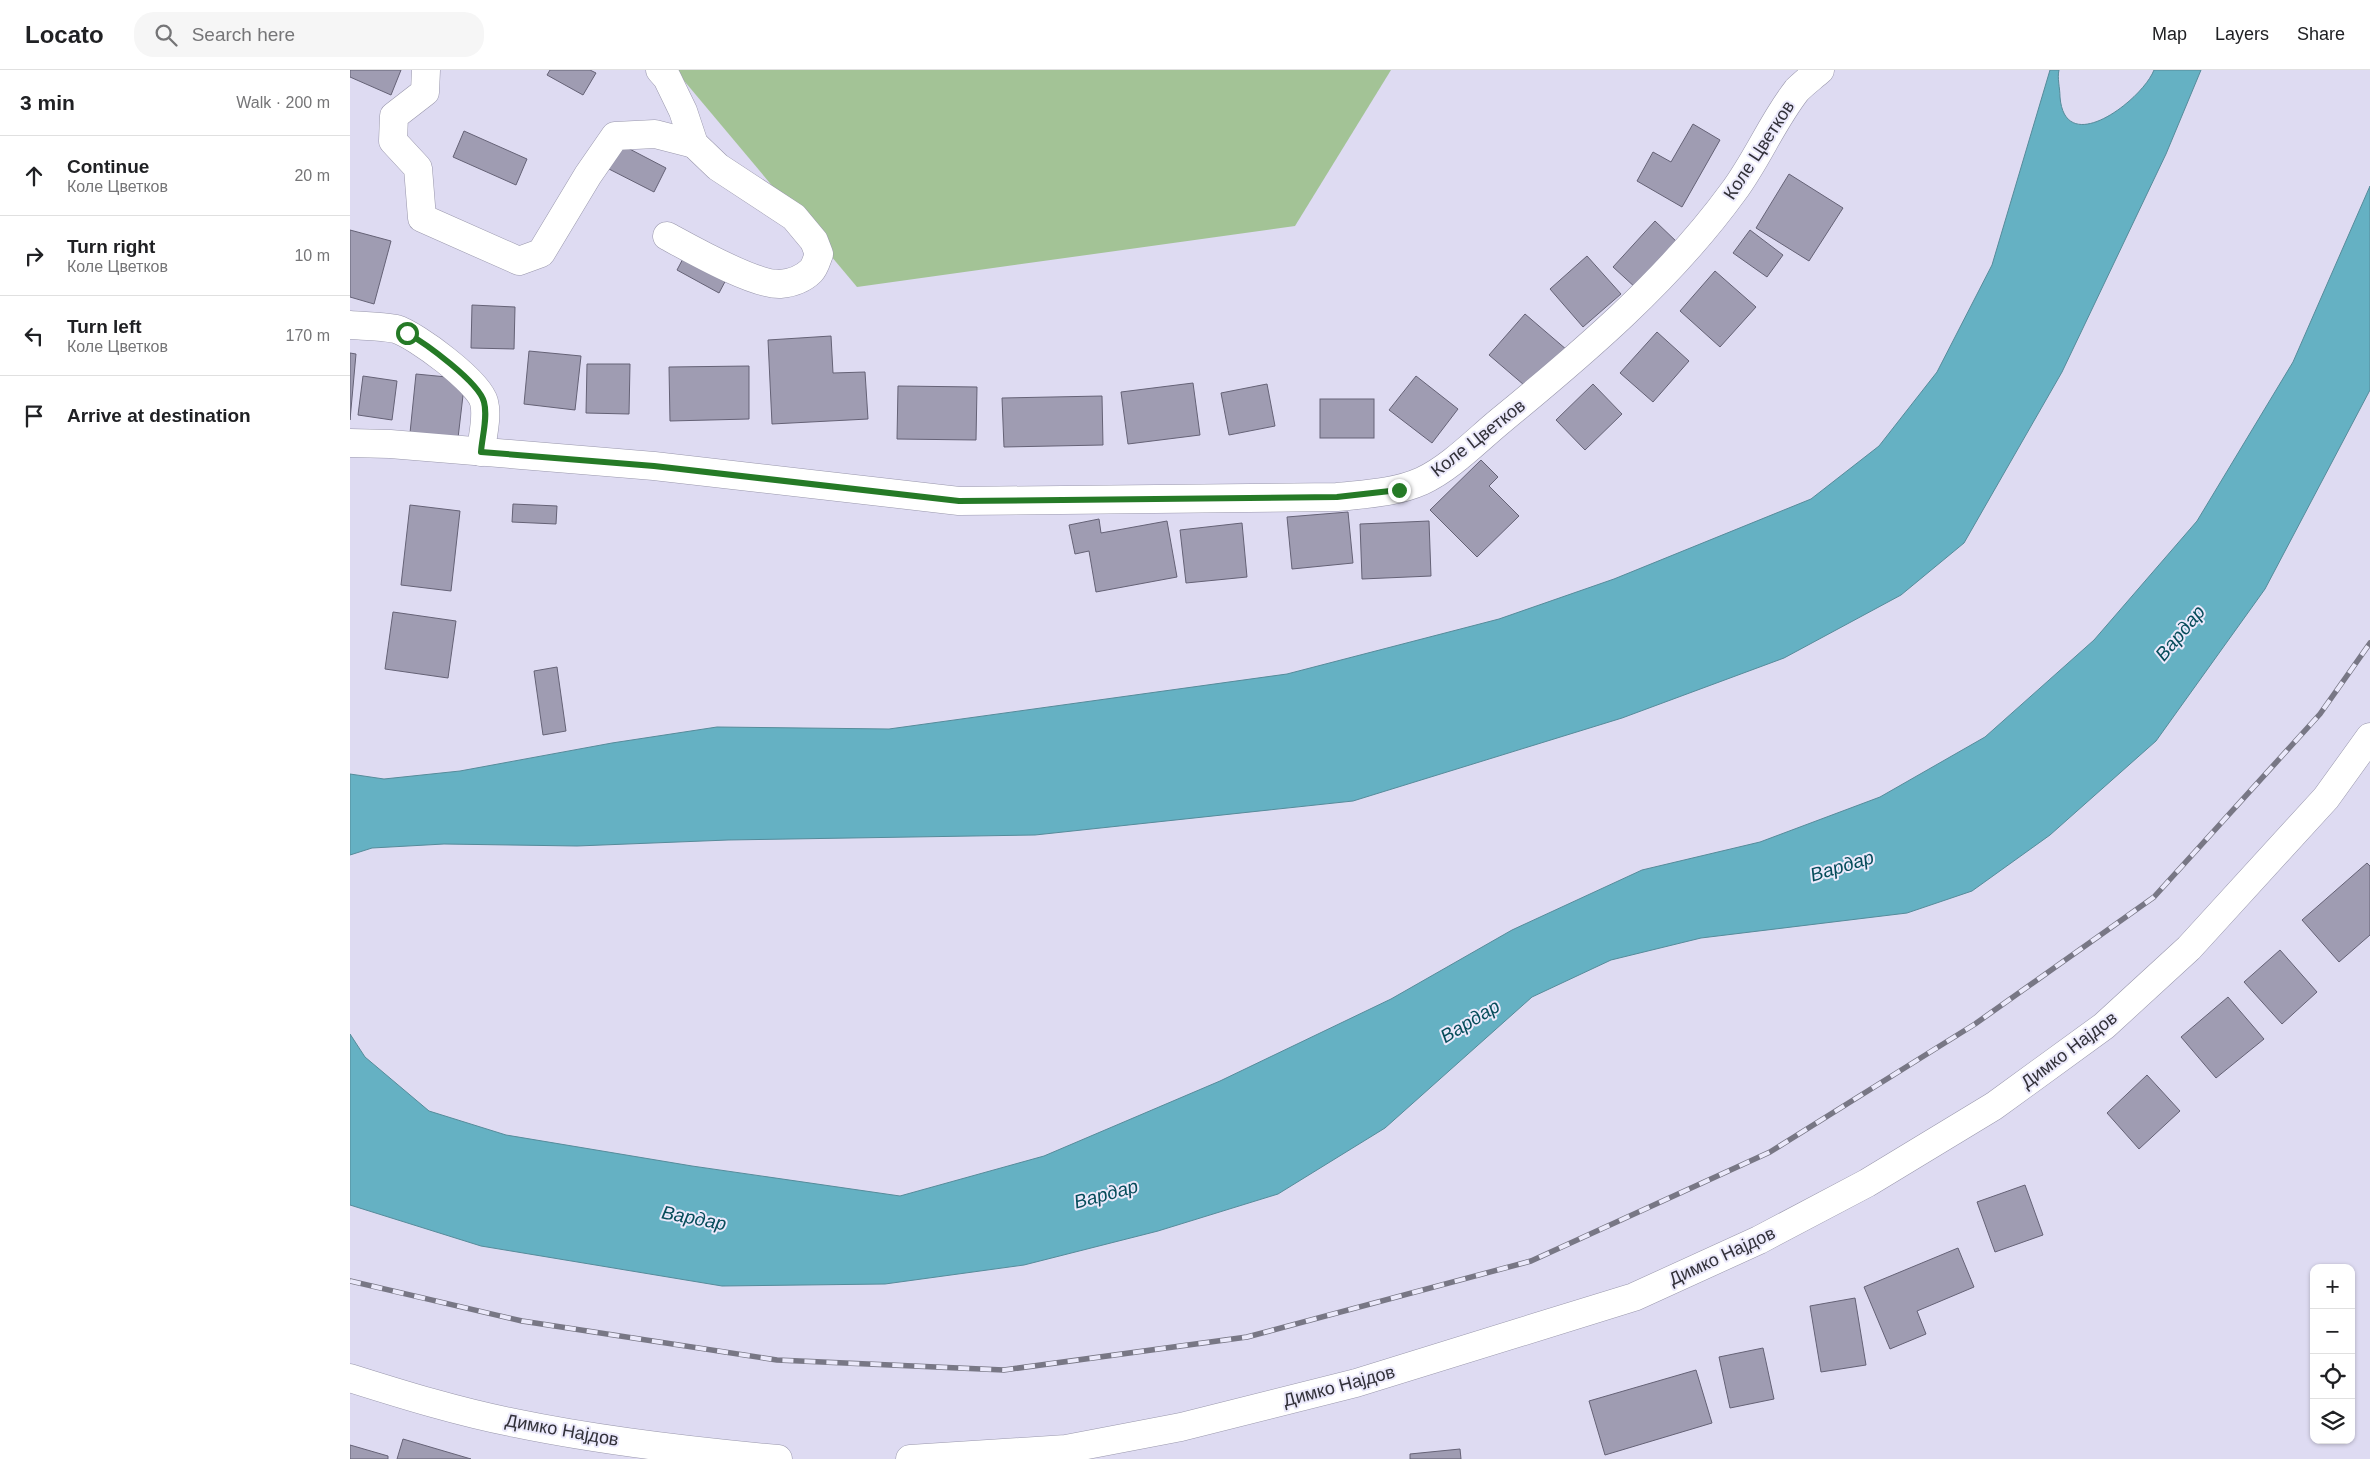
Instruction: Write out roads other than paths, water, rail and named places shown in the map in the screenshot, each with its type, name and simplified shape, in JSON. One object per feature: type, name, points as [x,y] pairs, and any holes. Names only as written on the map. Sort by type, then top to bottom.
[{"type":"street","points":[[426,70],[425,92],[394,116],[393,141],[418,168],[422,218],[519,261],[540,253],[588,175],[615,136],[655,134],[694,144],[718,166],[794,217],[814,241],[819,254],[813,270],[798,280],[779,284],[756,278],[706,258],[667,236]]},
{"type":"street","points":[[660,70],[667,78],[683,111],[694,144]]},
{"type":"street","name":"Коле Цветков","points":[[350,444],[390,444],[654,466],[959,501],[1337,497],[1399,490],[1423,480],[1444,467],[1549,381],[1643,295],[1733,193],[1785,108],[1799,89],[1820,70]]},
{"type":"street","points":[[350,325],[395,329],[407,333],[418,339],[462,374],[482,396],[485,404],[481,452]]},
{"type":"street","name":"Димко Најдов","points":[[910,1459],[1066,1449],[1180,1427],[1356,1383],[1634,1297],[1758,1240],[1867,1183],[1994,1106],[2104,1026],[2189,948],[2326,798],[2370,737]]},
{"type":"street","name":"Димко Најдов","points":[[350,1378],[418,1399],[514,1423],[663,1448],[778,1459]]},
{"type":"water","points":[[2050,70],[2059,70],[2060,97],[2065,115],[2075,123],[2089,124],[2105,118],[2121,108],[2147,82],[2154,70],[2201,70],[2166,154],[2062,372],[1964,543],[1901,595],[1784,658],[1622,718],[1353,801],[1035,835],[728,840],[577,846],[444,844],[372,848],[350,855],[350,774],[384,779],[460,771],[612,743],[717,727],[889,729],[1287,674],[1499,619],[1614,579],[1811,499],[1879,446],[1937,372],[1992,265]]},
{"type":"water","name":"Вардар","points":[[2370,186],[2370,390],[2265,589],[2156,741],[2050,835],[1972,891],[1907,913],[1701,938],[1611,960],[1532,997],[1385,1128],[1278,1194],[1158,1231],[1024,1265],[885,1284],[722,1286],[481,1246],[350,1205],[350,1034],[365,1057],[429,1111],[506,1135],[692,1166],[900,1196],[1044,1156],[1220,1081],[1391,999],[1512,930],[1642,870],[1760,842],[1880,797],[1985,737],[2094,640],[2197,521],[2293,362]]},
{"type":"railway","points":[[350,1281],[522,1321],[777,1360],[1004,1370],[1247,1337],[1531,1261],[1770,1152],[1975,1024],[2154,897],[2320,714],[2370,643]]}]
